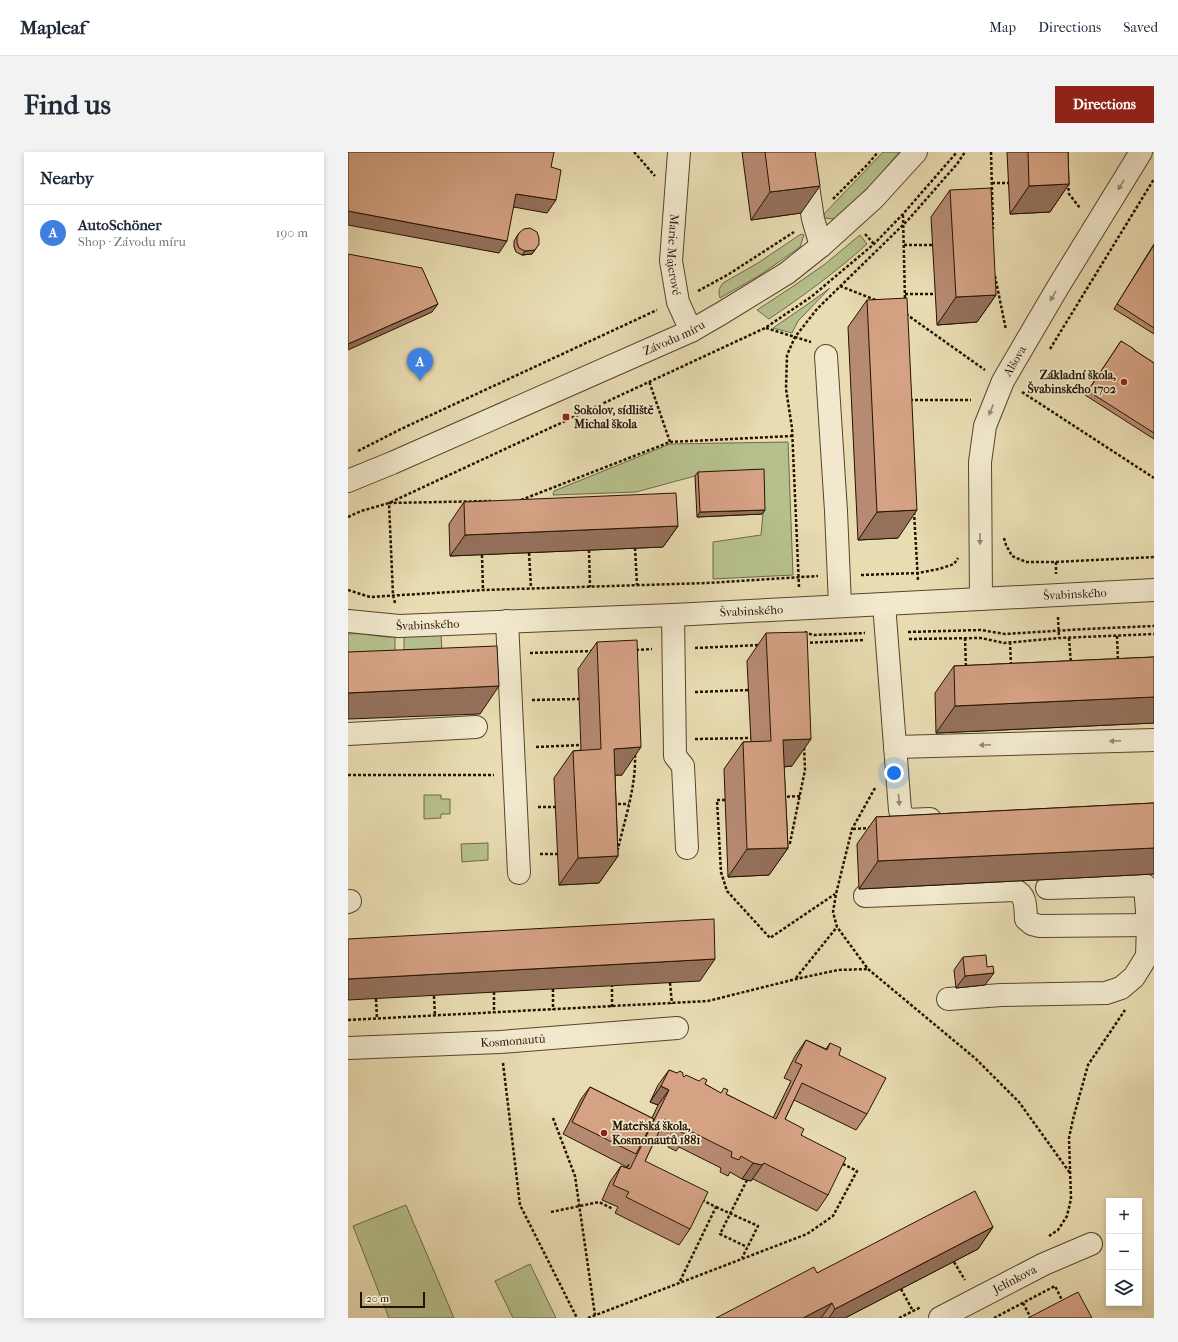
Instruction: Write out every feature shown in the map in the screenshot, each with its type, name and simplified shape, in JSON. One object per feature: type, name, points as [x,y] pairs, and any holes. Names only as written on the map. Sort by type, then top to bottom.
[{"type":"street","name":"Marie Majerové","points":[[679,152],[671,261],[678,302],[691,332]]},
{"type":"street","points":[[804,152],[813,219],[821,246]]},
{"type":"street","name":"Závodu míru","points":[[348,481],[691,332],[787,273],[821,246],[874,198],[916,152]]},
{"type":"street","name":"Alšova","points":[[981,599],[980,462],[985,426],[1003,381],[1058,287],[1141,152]]},
{"type":"street","points":[[826,356],[840,605]]},
{"type":"street","name":"Závodu míru","points":[[348,494],[392,463]]},
{"type":"street","name":"Švabinského","points":[[348,621],[399,626],[672,615],[840,605],[1154,590]]},
{"type":"street","points":[[884,604],[900,810],[905,820],[952,818]]},
{"type":"street","points":[[672,615],[674,649],[675,756],[684,766],[687,848]]},
{"type":"street","points":[[507,621],[519,873]]},
{"type":"street","points":[[348,734],[476,727]]},
{"type":"street","points":[[895,747],[1154,740]]},
{"type":"street","points":[[948,999],[1001,995],[1106,993],[1121,988],[1134,977],[1147,956],[1151,925],[1145,886],[1047,888]]},
{"type":"street","points":[[865,896],[1016,890],[1021,894],[1024,900],[1026,919],[1032,924],[1040,926],[1151,925]]},
{"type":"street","name":"Kosmonautů","points":[[348,1048],[500,1042],[677,1028]]},
{"type":"street","name":"Jelínkova","points":[[940,1318],[1044,1264],[1091,1244]]},
{"type":"path","points":[[634,152],[656,177]]},
{"type":"path","points":[[355,453],[401,429],[678,302],[729,274],[813,219],[878,152]]},
{"type":"path","points":[[348,517],[361,511],[389,503],[766,328],[811,297],[874,244],[903,214],[957,152]]},
{"type":"path","points":[[965,152],[957,164],[903,225],[817,309],[795,337],[788,355],[786,382],[792,436],[801,608],[806,633],[814,635],[981,638],[1004,643],[1154,634]]},
{"type":"path","points":[[991,152],[993,234]]},
{"type":"path","points":[[1068,179],[1069,194],[1081,210]]},
{"type":"path","points":[[1047,353],[1154,179]]},
{"type":"path","points":[[992,183],[1009,183]]},
{"type":"path","points":[[903,214],[905,306]]},
{"type":"path","points":[[904,245],[933,245]]},
{"type":"path","points":[[994,270],[1006,331]]},
{"type":"path","points":[[840,286],[878,301]]},
{"type":"path","points":[[990,289],[998,289]]},
{"type":"path","points":[[905,294],[936,294]]},
{"type":"path","points":[[905,320],[905,313],[1003,381],[1154,478]]},
{"type":"path","points":[[766,328],[826,346],[826,356]]},
{"type":"path","points":[[649,381],[670,442]]},
{"type":"path","points":[[1019,399],[1026,386]]},
{"type":"path","points":[[909,393],[909,400]]},
{"type":"path","points":[[903,400],[972,400]]},
{"type":"path","points":[[533,500],[520,500],[670,442],[792,436]]},
{"type":"path","points":[[478,501],[478,508]]},
{"type":"path","points":[[389,503],[492,501]]},
{"type":"path","points":[[389,503],[393,595]]},
{"type":"path","points":[[348,590],[370,597],[484,590],[707,583],[799,577],[918,573],[914,505]]},
{"type":"path","points":[[1004,538],[1012,556],[1026,562],[1154,557]]},
{"type":"path","points":[[635,548],[637,585]]},
{"type":"path","points":[[589,550],[590,587]]},
{"type":"path","points":[[529,553],[531,588]]},
{"type":"path","points":[[482,555],[484,590]]},
{"type":"path","points":[[799,643],[981,630],[1005,634],[1154,626]]},
{"type":"path","points":[[1117,636],[1118,664]]},
{"type":"path","points":[[965,638],[966,669]]},
{"type":"path","points":[[1069,638],[1071,666]]},
{"type":"path","points":[[1010,642],[1011,674]]},
{"type":"path","points":[[630,650],[768,645]]},
{"type":"path","points":[[508,653],[600,651]]},
{"type":"path","points":[[674,693],[749,690]]},
{"type":"path","points":[[510,700],[579,699]]},
{"type":"path","points":[[675,739],[751,738]]},
{"type":"path","points":[[783,843],[790,843],[800,796],[805,770],[804,740]]},
{"type":"path","points":[[513,747],[581,745]]},
{"type":"path","points":[[611,849],[618,849],[629,804],[635,771],[634,749]]},
{"type":"path","points":[[348,776],[514,775]]},
{"type":"path","points":[[878,784],[852,829],[833,912],[838,927],[868,969],[976,1059],[1019,1102],[1070,1173]]},
{"type":"path","points":[[779,797],[800,796]]},
{"type":"path","points":[[725,800],[717,800],[721,872],[727,891],[770,938],[836,894]]},
{"type":"path","points":[[609,804],[629,804]]},
{"type":"path","points":[[852,829],[876,828]]},
{"type":"path","points":[[719,846],[727,847]]},
{"type":"path","points":[[796,979],[838,927]]},
{"type":"path","points":[[348,1020],[708,1001],[838,970],[868,969]]},
{"type":"path","points":[[670,983],[672,1004]]},
{"type":"path","points":[[612,986],[612,1007]]},
{"type":"path","points":[[552,989],[553,1010]]},
{"type":"path","points":[[494,992],[494,1013]]},
{"type":"path","points":[[434,996],[435,1016]]},
{"type":"path","points":[[376,999],[377,1019]]},
{"type":"path","points":[[1048,1237],[1058,1230],[1066,1216],[1071,1199],[1069,1138],[1088,1065],[1129,1004]]},
{"type":"path","points":[[500,1042],[520,1205],[577,1318]]},
{"type":"path","points":[[553,1118],[575,1176],[595,1315]]},
{"type":"path","points":[[588,1318],[807,1234],[834,1216],[857,1171],[836,1161]]},
{"type":"path","points":[[747,1180],[720,1234],[747,1248]]},
{"type":"path","points":[[696,1196],[758,1226],[742,1259]]},
{"type":"path","points":[[551,1212],[598,1202],[613,1209]]},
{"type":"path","points":[[680,1282],[716,1207]]},
{"type":"path","points":[[954,1262],[966,1283]]},
{"type":"path","points":[[994,1318],[1055,1286],[1065,1305]]},
{"type":"path","points":[[901,1289],[913,1311]]},
{"type":"path","points":[[1023,1303],[1031,1318]]},
{"type":"green space","points":[[883,152],[899,152],[882,173],[843,213],[833,219],[825,218],[824,214]]},
{"type":"green space","points":[[801,234],[804,235],[800,247],[760,275],[720,298],[719,290],[723,283],[758,263]]},
{"type":"green space","points":[[860,235],[867,244],[807,293],[769,319],[757,310],[825,264]]},
{"type":"green space","points":[[830,288],[798,321],[792,333],[773,328],[808,304]]},
{"type":"green space","points":[[788,442],[793,575],[713,579],[713,542],[761,535],[763,514],[761,473],[695,476],[636,492],[553,495],[554,491],[670,444]]},
{"type":"green space","points":[[348,634],[395,637],[395,653],[348,658]]},
{"type":"green space","points":[[441,635],[442,652],[404,653],[404,636]]},
{"type":"green space","points":[[424,795],[441,795],[441,799],[450,799],[450,814],[441,814],[441,818],[424,819]]},
{"type":"green space","points":[[488,843],[488,860],[462,862],[461,844]]},
{"type":"green space","points":[[406,1205],[454,1318],[389,1318],[353,1226]]},
{"type":"green space","points":[[530,1264],[556,1318],[513,1318],[495,1281]]},
{"type":"building","points":[[348,152],[554,152],[551,167],[561,170],[556,200],[516,194],[507,241],[348,211]]},
{"type":"building","points":[[765,152],[815,152],[820,186],[770,192]]},
{"type":"building","points":[[1028,152],[1068,152],[1069,184],[1029,186]]},
{"type":"building","points":[[991,188],[996,295],[956,297],[950,190]]},
{"type":"building","points":[[530,228],[537,232],[539,244],[535,250],[525,251],[519,248],[517,237],[524,229]]},
{"type":"building","points":[[1154,245],[1154,328],[1117,304]]},
{"type":"building","points":[[348,254],[422,268],[438,304],[348,344]]},
{"type":"building","points":[[907,298],[917,510],[877,512],[867,300]]},
{"type":"building","name":"Základní škola, Švabinského 1702","points":[[1121,341],[1154,363],[1154,433],[1088,391]]},
{"type":"building","points":[[764,469],[765,510],[700,512],[698,472]]},
{"type":"building","points":[[676,493],[678,526],[465,535],[464,502]]},
{"type":"building","points":[[807,632],[811,739],[783,740],[788,848],[747,849],[743,742],[771,741],[766,633]]},
{"type":"building","points":[[637,640],[641,747],[614,749],[618,856],[578,858],[573,751],[601,749],[597,642]]},
{"type":"building","points":[[497,646],[499,686],[348,693],[348,652]]},
{"type":"building","points":[[1154,657],[1154,697],[955,706],[954,666]]},
{"type":"building","points":[[1154,803],[1154,848],[878,861],[876,817]]},
{"type":"building","points":[[714,919],[715,959],[348,979],[348,939]]},
{"type":"building","points":[[986,955],[987,967],[993,966],[994,973],[965,976],[963,957]]},
{"type":"building","points":[[806,1040],[827,1050],[830,1043],[841,1048],[839,1055],[886,1078],[867,1114],[802,1083],[785,1119],[804,1129],[801,1135],[846,1158],[828,1195],[764,1163],[762,1165],[753,1163],[741,1156],[739,1160],[731,1157],[732,1152],[690,1131],[687,1135],[679,1131],[681,1127],[665,1119],[645,1161],[708,1192],[690,1229],[626,1197],[629,1192],[613,1185],[621,1166],[630,1169],[669,1090],[661,1086],[669,1070],[677,1073],[680,1071],[683,1073],[684,1077],[686,1075],[699,1081],[703,1078],[707,1080],[705,1084],[721,1093],[724,1088],[728,1090],[726,1094],[776,1119],[802,1065],[795,1062]]},
{"type":"building","points":[[590,1087],[654,1119],[636,1154],[572,1122]]},
{"type":"building","points":[[975,1191],[993,1227],[835,1309],[832,1303],[803,1318],[716,1318],[814,1267],[817,1273]]},
{"type":"building","points":[[1078,1292],[1092,1318],[1028,1318]]},
{"type":"place","name":"AutoSchöner","points":[[420,381]]},
{"type":"place","name":"Základní škola, Švabinského 1702","points":[[1124,382]]},
{"type":"place","name":"Sokolov, sídliště Michal škola","points":[[566,417]]},
{"type":"place","name":"Mateřská škola, Kosmonautů 1881","points":[[604,1133]]}]
